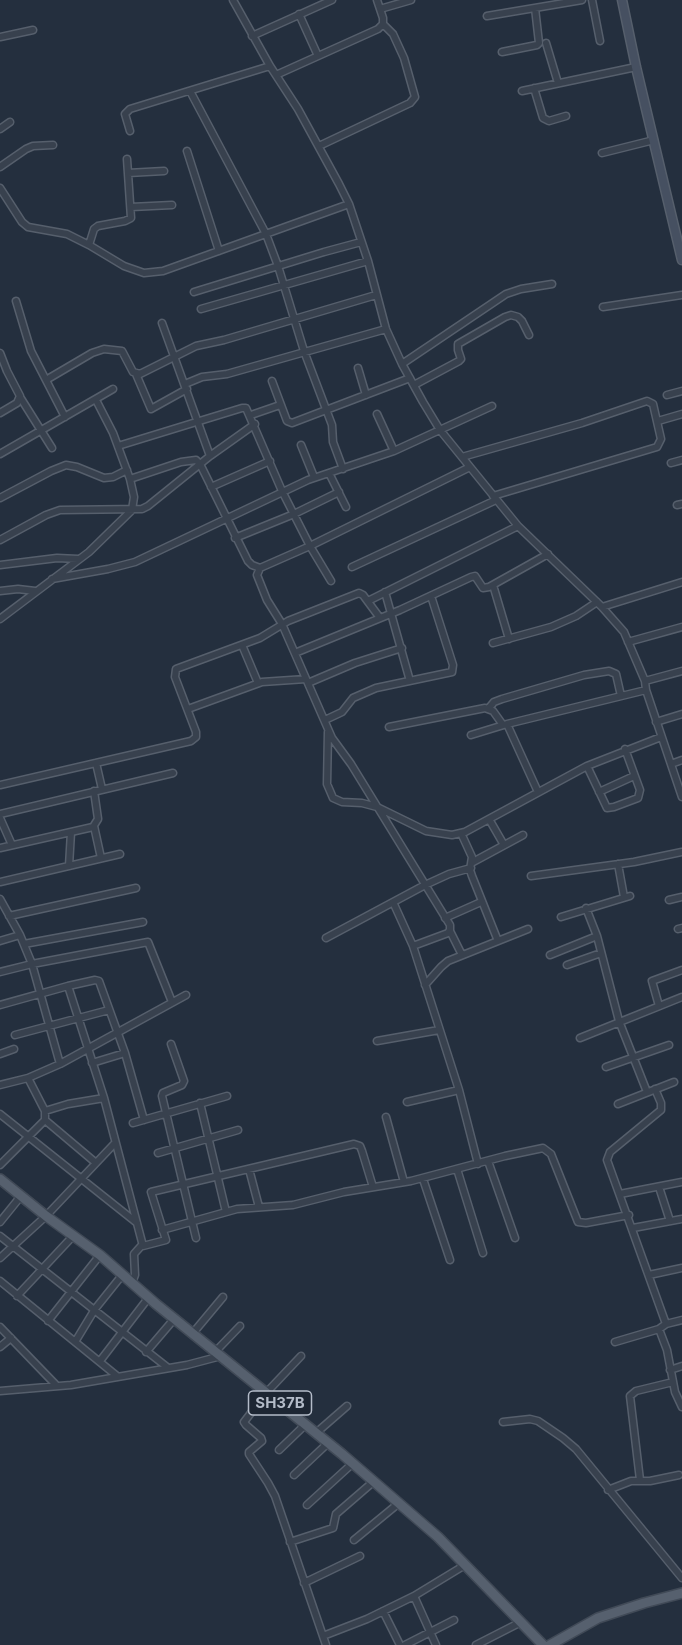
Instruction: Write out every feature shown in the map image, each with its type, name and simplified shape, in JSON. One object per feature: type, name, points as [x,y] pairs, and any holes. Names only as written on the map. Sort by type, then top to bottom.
[{"type":"main road","name":"SH37B","points":[[0,1179],[100,1255],[399,1503],[465,1565],[543,1645]]},
{"type":"main road","points":[[550,1645],[598,1618],[682,1593]]},
{"type":"street","points":[[233,0],[252,36],[319,146],[349,204],[368,261],[386,329],[402,364],[440,430],[494,498],[518,526],[597,602],[624,632],[645,681],[656,722],[682,793]]},
{"type":"street","points":[[252,36],[332,0]]},
{"type":"street","points":[[319,146],[410,103],[415,98],[404,58],[393,33],[383,24],[376,0]]},
{"type":"street","points":[[380,9],[411,0]]},
{"type":"street","points":[[487,16],[582,0]]},
{"type":"street","points":[[592,0],[600,41]]},
{"type":"street","points":[[622,0],[654,140],[678,227],[682,260]]},
{"type":"street","points":[[502,52],[539,43],[535,8]]},
{"type":"street","points":[[299,14],[318,56]]},
{"type":"street","points":[[276,75],[378,29],[383,24]]},
{"type":"street","points":[[0,36],[33,30]]},
{"type":"street","points":[[546,44],[558,83]]},
{"type":"street","points":[[130,131],[126,118],[127,110],[270,66]]},
{"type":"street","points":[[522,91],[636,67]]},
{"type":"street","points":[[534,88],[543,118],[549,121],[566,116]]},
{"type":"street","points":[[190,92],[266,234],[304,351],[332,425],[333,442],[342,469]]},
{"type":"street","points":[[0,129],[10,122]]},
{"type":"street","points":[[602,153],[654,140]]},
{"type":"street","points":[[0,166],[26,149],[53,145]]},
{"type":"street","points":[[187,150],[219,251]]},
{"type":"street","points":[[89,245],[94,229],[104,224],[128,220],[132,215],[127,159]]},
{"type":"street","points":[[128,173],[164,171]]},
{"type":"street","points":[[0,188],[25,225],[34,229],[67,234],[124,266],[144,273],[163,271],[349,204]]},
{"type":"street","points":[[131,207],[172,205]]},
{"type":"street","points":[[194,292],[362,242]]},
{"type":"street","points":[[201,309],[368,261]]},
{"type":"street","points":[[402,364],[506,294],[552,284]]},
{"type":"street","points":[[136,374],[196,346],[224,340],[376,295]]},
{"type":"street","points":[[603,308],[682,295]]},
{"type":"street","points":[[16,301],[31,351],[65,417]]},
{"type":"street","points":[[414,385],[459,362],[461,357],[458,344],[505,316],[518,317],[529,335]]},
{"type":"street","points":[[162,323],[210,456]]},
{"type":"street","points":[[46,380],[92,353],[104,349],[122,351],[136,374],[151,409],[202,377],[227,374],[386,329]]},
{"type":"street","points":[[0,353],[1,361],[20,396],[52,448]]},
{"type":"street","points":[[358,368],[366,395]]},
{"type":"street","points":[[272,381],[287,421],[292,423],[410,378]]},
{"type":"street","points":[[0,454],[114,389]]},
{"type":"street","points":[[667,395],[682,391]]},
{"type":"street","points":[[0,413],[17,403],[20,396]]},
{"type":"street","points":[[0,620],[79,559],[132,510],[134,497],[130,479],[118,446],[96,400]]},
{"type":"street","points":[[352,567],[494,498],[657,447],[661,439],[653,404],[647,401],[582,423],[462,456]]},
{"type":"street","points":[[251,415],[280,405]]},
{"type":"street","points":[[52,579],[135,562],[314,477],[394,451],[492,406]]},
{"type":"street","points":[[118,446],[246,408],[255,424],[282,491],[331,581]]},
{"type":"street","points":[[377,414],[394,451]]},
{"type":"street","points":[[658,421],[682,414]]},
{"type":"street","points":[[0,540],[60,510],[132,510],[148,506],[210,456],[255,424]]},
{"type":"street","points":[[301,445],[314,477]]},
{"type":"street","points":[[130,479],[188,460],[196,460],[248,561],[260,568]]},
{"type":"street","points":[[671,463],[682,460]]},
{"type":"street","points":[[211,487],[270,461]]},
{"type":"street","points":[[0,498],[66,465],[104,478],[113,477],[127,470]]},
{"type":"street","points":[[462,955],[445,918],[328,730],[282,624],[267,600],[257,575],[260,568],[310,546],[470,467]]},
{"type":"street","points":[[329,473],[346,507]]},
{"type":"street","points":[[236,538],[339,492]]},
{"type":"street","points":[[368,601],[518,526]]},
{"type":"street","points":[[295,653],[392,614],[471,577],[475,576],[483,588],[493,585],[548,554]]},
{"type":"street","points":[[0,565],[57,558],[79,559]]},
{"type":"street","points":[[602,608],[682,582]]},
{"type":"street","points":[[493,585],[509,639]]},
{"type":"street","points":[[0,591],[18,589],[35,591]]},
{"type":"street","points":[[385,592],[410,681]]},
{"type":"street","points":[[0,785],[192,741],[196,735],[175,671],[180,667],[260,638],[282,624],[358,593],[362,593],[380,618]]},
{"type":"street","points":[[325,720],[342,712],[357,696],[376,688],[453,671],[431,596]]},
{"type":"street","points":[[493,643],[551,627],[576,616],[597,602]]},
{"type":"street","points":[[628,642],[682,627]]},
{"type":"street","points":[[242,645],[258,683]]},
{"type":"street","points":[[188,709],[258,683],[308,681],[402,648]]},
{"type":"street","points":[[389,727],[489,708],[494,702],[502,699],[584,675],[609,671],[616,674],[621,696]]},
{"type":"street","points":[[645,681],[682,671]]},
{"type":"street","points":[[471,735],[646,690]]},
{"type":"street","points":[[489,708],[505,725],[538,792]]},
{"type":"street","points":[[656,722],[682,714]]},
{"type":"street","points":[[328,730],[327,784],[330,794],[342,802],[362,803],[377,807],[426,831],[444,834],[461,833],[586,766],[661,737]]},
{"type":"street","points":[[586,766],[605,805],[609,808],[638,798],[640,792],[625,750]]},
{"type":"street","points":[[671,764],[682,760]]},
{"type":"street","points":[[96,763],[102,789]]},
{"type":"street","points":[[12,845],[0,816],[173,773]]},
{"type":"street","points":[[598,792],[634,776]]},
{"type":"street","points":[[0,848],[94,826],[99,819],[94,791]]},
{"type":"street","points":[[489,819],[504,845]]},
{"type":"street","points":[[94,826],[101,858]]},
{"type":"street","points":[[69,866],[71,831]]},
{"type":"street","points":[[461,833],[472,865],[471,873],[498,941]]},
{"type":"street","points":[[326,939],[425,885],[472,865],[523,835]]},
{"type":"street","points":[[531,876],[618,864],[682,852]]},
{"type":"street","points":[[0,882],[120,854]]},
{"type":"street","points":[[561,916],[627,896],[618,864]]},
{"type":"street","points":[[9,916],[136,888]]},
{"type":"street","points":[[669,900],[682,897]]},
{"type":"street","points":[[1,902],[20,935],[32,964],[42,993],[60,1064]]},
{"type":"street","points":[[393,902],[413,946],[459,1090],[478,1164]]},
{"type":"street","points":[[445,918],[482,902]]},
{"type":"street","points":[[586,908],[597,936],[619,1022],[647,1092]]},
{"type":"street","points":[[24,944],[142,922]]},
{"type":"street","points":[[425,985],[444,964],[528,929]]},
{"type":"street","points":[[413,946],[450,932]]},
{"type":"street","points":[[0,941],[20,935]]},
{"type":"street","points":[[550,955],[597,936]]},
{"type":"street","points":[[0,972],[148,942],[172,1002]]},
{"type":"street","points":[[567,965],[601,953]]},
{"type":"street","points":[[659,1006],[652,981],[682,969]]},
{"type":"street","points":[[0,1005],[68,986],[99,981],[125,1053],[144,1120]]},
{"type":"street","points":[[68,986],[104,1098],[142,1245]]},
{"type":"street","points":[[0,1085],[28,1078],[60,1064],[186,995]]},
{"type":"street","points":[[580,1038],[682,998]]},
{"type":"street","points":[[15,1035],[109,1010]]},
{"type":"street","points":[[377,1041],[439,1030]]},
{"type":"street","points":[[171,1044],[184,1081],[182,1085],[162,1094],[196,1238]]},
{"type":"street","points":[[606,1067],[669,1045]]},
{"type":"street","points":[[0,1054],[14,1049]]},
{"type":"street","points":[[92,1063],[125,1053]]},
{"type":"street","points":[[0,1165],[45,1120],[45,1111],[28,1078]]},
{"type":"street","points":[[618,1104],[674,1082]]},
{"type":"street","points":[[655,1089],[661,1106],[659,1113],[608,1155],[608,1163],[666,1324]]},
{"type":"street","points":[[407,1102],[459,1090]]},
{"type":"street","points":[[133,1123],[227,1095]]},
{"type":"street","points":[[45,1111],[68,1104],[104,1098]]},
{"type":"street","points":[[200,1103],[226,1212]]},
{"type":"street","points":[[0,1114],[137,1223]]},
{"type":"street","points":[[386,1117],[404,1182]]},
{"type":"street","points":[[45,1120],[96,1163]]},
{"type":"street","points":[[158,1153],[238,1130]]},
{"type":"street","points":[[0,1258],[46,1216],[115,1143]]},
{"type":"street","points":[[132,1283],[135,1275],[134,1254],[142,1245],[165,1241],[151,1192],[354,1144],[360,1146],[373,1187]]},
{"type":"street","points":[[162,1230],[226,1212],[293,1205],[334,1194],[423,1179],[539,1148],[547,1149],[551,1154],[578,1222],[586,1223],[628,1215]]},
{"type":"street","points":[[488,1161],[515,1238]]},
{"type":"street","points":[[249,1169],[259,1207]]},
{"type":"street","points":[[457,1170],[483,1253]]},
{"type":"street","points":[[423,1179],[450,1260]]},
{"type":"street","points":[[620,1194],[682,1182]]},
{"type":"street","points":[[659,1187],[670,1221]]},
{"type":"street","points":[[0,1222],[21,1196]]},
{"type":"street","points":[[633,1228],[682,1219]]},
{"type":"street","points":[[0,1236],[73,1291],[122,1334],[166,1367]]},
{"type":"street","points":[[17,1296],[73,1236]]},
{"type":"street","points":[[48,1321],[100,1255]]},
{"type":"street","points":[[649,1275],[682,1268]]},
{"type":"street","points":[[75,1342],[95,1310],[123,1274]]},
{"type":"street","points":[[0,1281],[117,1376]]},
{"type":"street","points":[[100,1361],[149,1297]]},
{"type":"street","points":[[193,1333],[223,1297]]},
{"type":"street","points":[[146,1352],[175,1318]]},
{"type":"street","points":[[615,1342],[682,1320]]},
{"type":"street","points":[[0,1391],[71,1385],[187,1365],[219,1354],[240,1326]]},
{"type":"street","points":[[0,1327],[56,1385]]},
{"type":"street","points":[[659,1329],[682,1407]]},
{"type":"street","points":[[0,1347],[11,1338]]},
{"type":"street","points":[[301,1356],[267,1392],[245,1420],[246,1425],[262,1440],[249,1453],[275,1496],[326,1645]]},
{"type":"street","points":[[670,1370],[682,1366]]},
{"type":"street","points":[[640,1480],[630,1396],[636,1391],[673,1382]]},
{"type":"street","points":[[316,1433],[347,1406]]},
{"type":"street","points":[[503,1422],[530,1419],[552,1430],[576,1449],[682,1578]]},
{"type":"street","points":[[279,1450],[306,1424]]},
{"type":"street","points":[[294,1475],[328,1443]]},
{"type":"street","points":[[307,1505],[352,1463]]},
{"type":"street","points":[[608,1490],[640,1480],[658,1480],[679,1475]]},
{"type":"street","points":[[290,1542],[333,1528],[336,1514],[373,1482]]},
{"type":"street","points":[[354,1540],[399,1503]]},
{"type":"street","points":[[304,1582],[360,1556]]},
{"type":"street","points":[[323,1636],[414,1596],[465,1565]]},
{"type":"street","points":[[414,1596],[436,1645]]},
{"type":"street","points":[[383,1611],[400,1645]]},
{"type":"street","points":[[405,1645],[454,1620]]},
{"type":"street","points":[[476,1645],[521,1622]]}]
